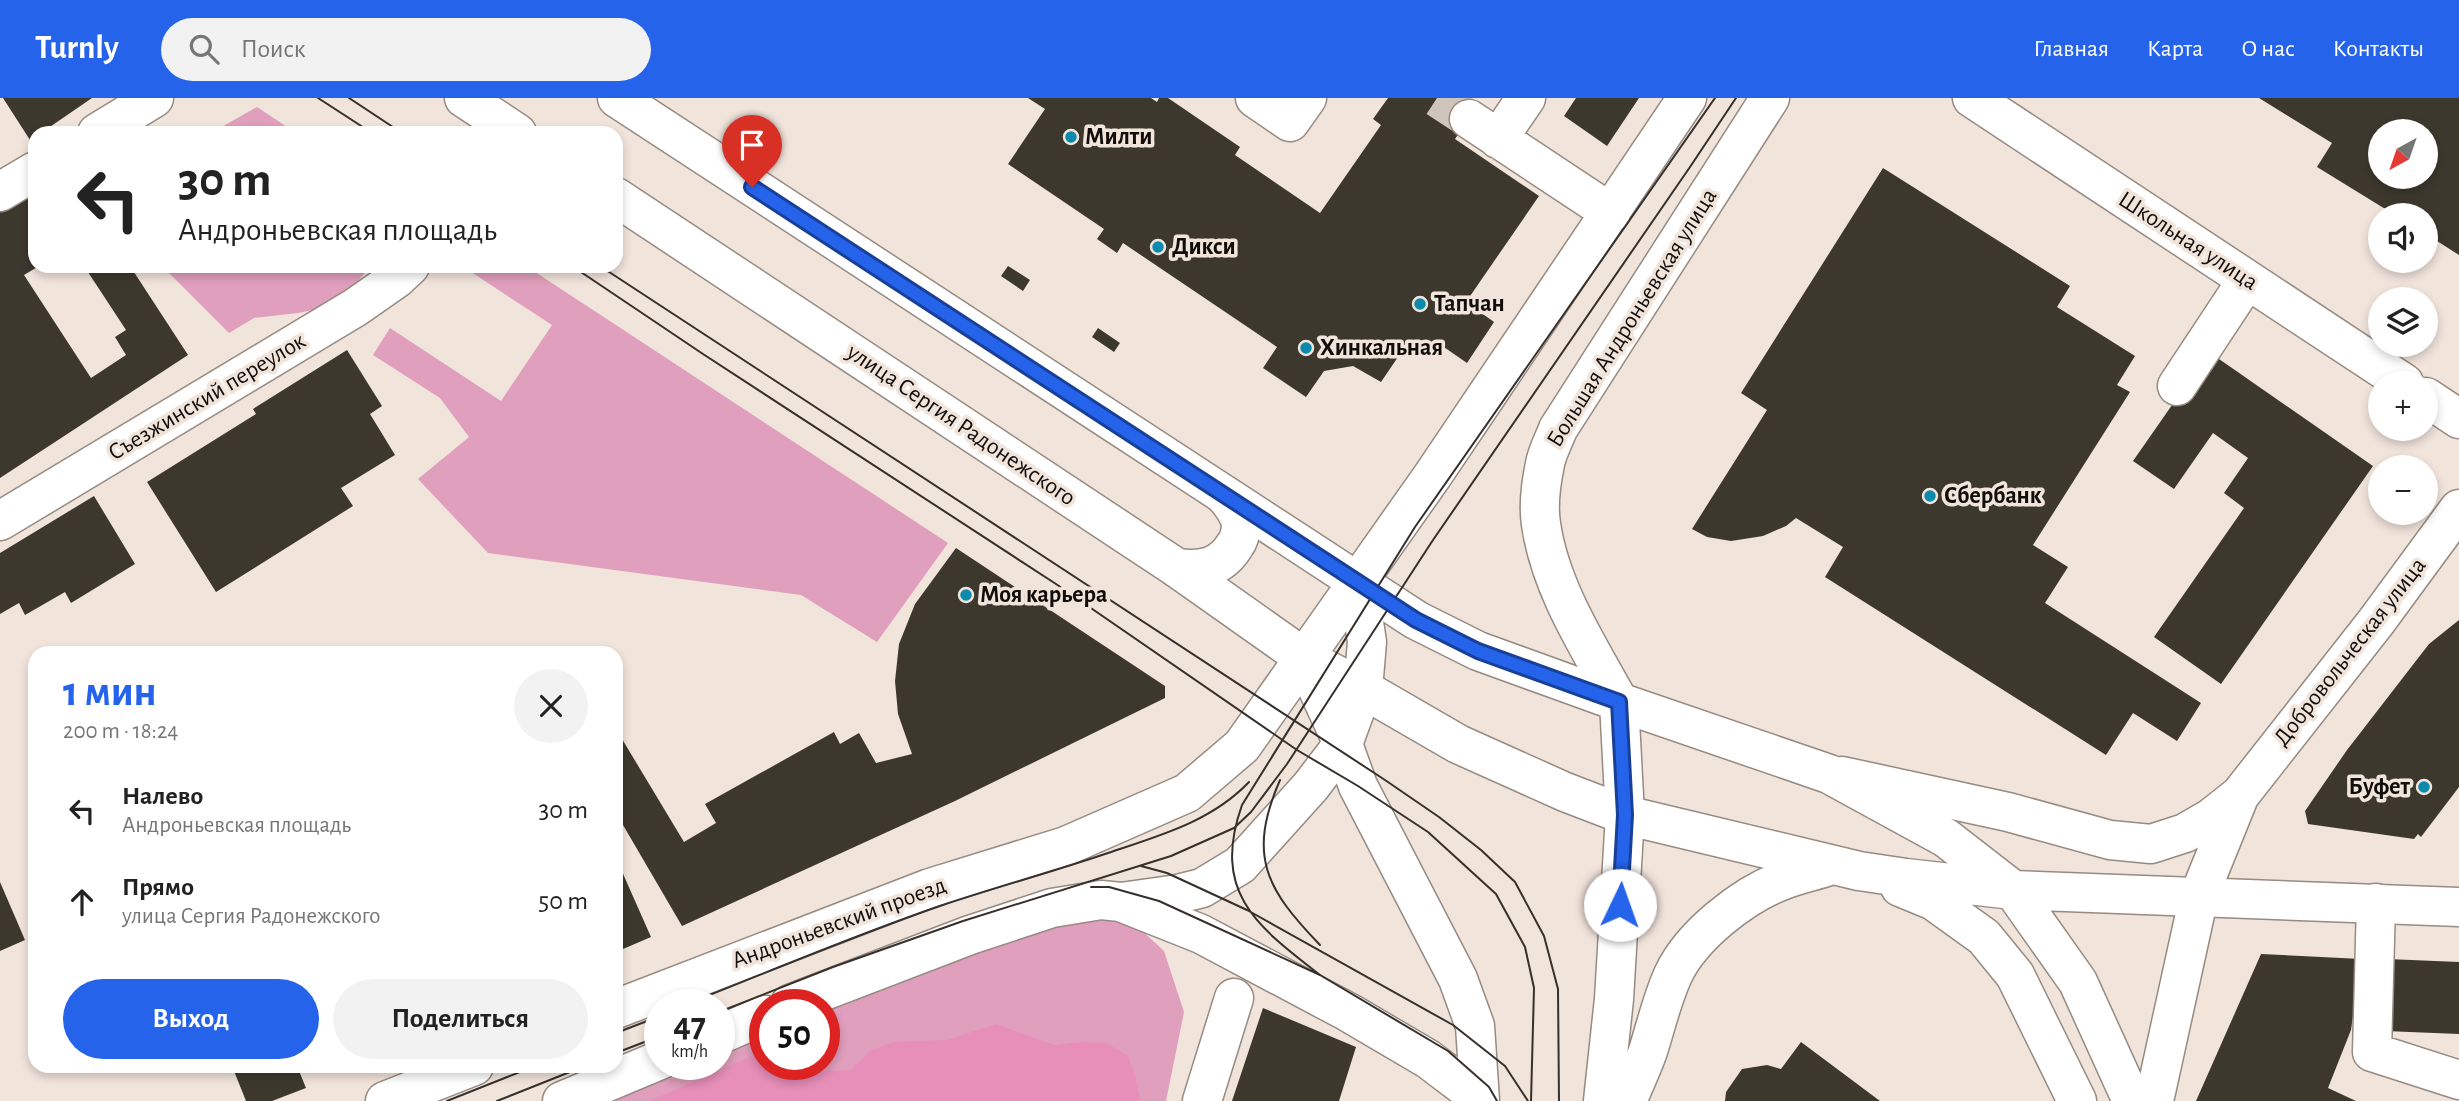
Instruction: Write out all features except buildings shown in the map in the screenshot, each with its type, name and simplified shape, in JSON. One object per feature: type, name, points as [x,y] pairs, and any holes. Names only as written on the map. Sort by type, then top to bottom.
[{"type":"main road","points":[[108,126],[154,98]]},
{"type":"main road","points":[[464,98],[506,126]]},
{"type":"main road","points":[[617,98],[1358,583],[1416,620],[1478,651],[1829,774],[2008,812],[2110,840],[2151,844],[2185,833],[2211,818],[2240,795]]},
{"type":"main road","points":[[1255,98],[1290,122],[1307,98]]},
{"type":"main road","points":[[1526,98],[1483,129],[1611,213]]},
{"type":"main road","points":[[829,989],[970,935],[1052,908],[1101,900],[1121,902],[1178,894],[1202,888],[1240,865],[1311,786],[1343,744],[1363,689],[1367,642],[1358,583],[1687,98]]},
{"type":"main road","name":"Большая Андроньевская улица","points":[[1619,702],[1562,593],[1547,549],[1541,523],[1541,490],[1545,461],[1558,429],[1770,98]]},
{"type":"main road","name":"Школьная улица","points":[[1972,98],[2386,371]]},
{"type":"main road","points":[[0,192],[28,175]]},
{"type":"main road","name":"улица Сергия Радонежского","points":[[623,202],[1177,568],[1303,657],[1458,744],[1565,792],[1625,815],[1847,868]]},
{"type":"main road","name":"Съезжинский переулок","points":[[0,521],[356,307],[402,273]]},
{"type":"main road","points":[[2177,386],[2247,280]]},
{"type":"main road","points":[[2438,405],[2459,419]]},
{"type":"main road","points":[[1177,568],[1208,569],[1221,563],[1230,554],[1239,540],[1241,524],[1236,509],[1224,495]]},
{"type":"main road","name":"Добровольческая улица","points":[[2240,795],[2376,622],[2459,509]]},
{"type":"main road","name":"Андроньевский проезд","points":[[623,1006],[930,888],[1066,846],[1187,793],[1242,746],[1358,583]]},
{"type":"main road","points":[[1303,657],[1343,744],[1358,786],[1458,979],[1475,1026],[1478,1101]]},
{"type":"main road","points":[[1604,1101],[1614,999],[1625,815],[1619,702]]},
{"type":"main road","points":[[1829,774],[1946,838],[2013,890],[2078,982],[2132,1101]]},
{"type":"main road","points":[[2154,1101],[2199,897],[2240,795]]},
{"type":"main road","points":[[1847,868],[1934,901],[1984,937],[2015,975],[2077,1101]]},
{"type":"main road","points":[[1627,1101],[1647,1053],[1674,972],[1704,934],[1726,914],[1752,895],[1780,881],[1847,868],[2013,890],[2459,906]]},
{"type":"main road","points":[[1121,902],[1201,934],[1348,1012],[1428,1059],[1465,1087],[1478,1101]]},
{"type":"main road","points":[[2376,903],[2372,1052],[2459,1080]]},
{"type":"main road","points":[[1202,1101],[1234,998]]},
{"type":"main road","points":[[562,1101],[644,1067]]},
{"type":"main road","points":[[385,1101],[456,1073]]},
{"type":"shaded area","points":[[257,107],[286,126],[223,126]]},
{"type":"shaded area","points":[[169,273],[365,273],[337,305],[254,318],[229,333]]},
{"type":"shaded area","points":[[473,273],[537,273],[948,543],[877,642],[801,595],[488,553],[418,479],[469,437],[440,398],[373,355],[390,328],[501,401],[552,325]]},
{"type":"shaded area","points":[[1074,918],[1104,918],[1139,928],[1164,951],[1184,1012],[1166,1101],[606,1101],[653,1080],[735,1080],[735,1043],[749,1036],[749,1080],[840,1080],[840,999]]},
{"type":"shaded area","points":[[996,1024],[1054,1045],[1106,1043],[1128,1056],[1140,1101],[650,1101],[697,1080],[735,1080],[735,1063],[749,1057],[749,1080],[840,1080],[840,1070],[851,1070],[870,1051],[893,1042],[947,1040]]},
{"type":"tunnel","points":[[1437,98],[1469,119]]},
{"type":"tram line","points":[[318,98],[361,126]]},
{"type":"tram line","points":[[349,98],[391,126]]},
{"type":"tram line","points":[[1320,975],[1259,923],[1236,885],[1232,862],[1234,836],[1242,805],[1415,527],[1715,98]]},
{"type":"tram line","points":[[735,1006],[833,967],[963,921],[1171,856],[1234,828],[1251,812],[1287,764],[1433,540],[1736,98]]},
{"type":"tram line","points":[[582,273],[1056,584],[1297,750],[1428,832],[1496,894],[1525,947],[1534,988],[1531,1101]]},
{"type":"tram line","points":[[611,273],[1385,780],[1481,850],[1515,882],[1544,936],[1558,989],[1559,1101]]},
{"type":"tram line","points":[[1280,780],[1265,830],[1267,870],[1286,906],[1320,945]]},
{"type":"tram line","points":[[725,989],[908,917],[1165,834],[1218,808],[1249,782]]},
{"type":"tram line","points":[[1141,866],[1167,873],[1247,910],[1453,1025],[1505,1066],[1528,1101]]},
{"type":"tram line","points":[[1091,887],[1109,887],[1159,901],[1320,975],[1448,1051],[1489,1087],[1497,1101]]},
{"type":"tram line","points":[[623,1030],[644,1022]]},
{"type":"tram line","points":[[623,1050],[644,1042]]},
{"type":"tram line","points":[[447,1101],[517,1073]]},
{"type":"tram line","points":[[497,1101],[567,1073]]},
{"type":"place","name":"Милти","points":[[1071,137]]},
{"type":"place","name":"Дикси","points":[[1158,247]]},
{"type":"place","name":"Тапчан","points":[[1420,304]]},
{"type":"place","name":"Хинкальная","points":[[1306,348]]},
{"type":"place","name":"Сбербанк","points":[[1930,496]]},
{"type":"place","name":"Моя карьера","points":[[966,595]]},
{"type":"place","name":"Буфет","points":[[2424,787]]},
{"type":"route","points":[[752,187],[1416,620],[1478,651],[1619,702],[1625,815],[1620,905]]}]
